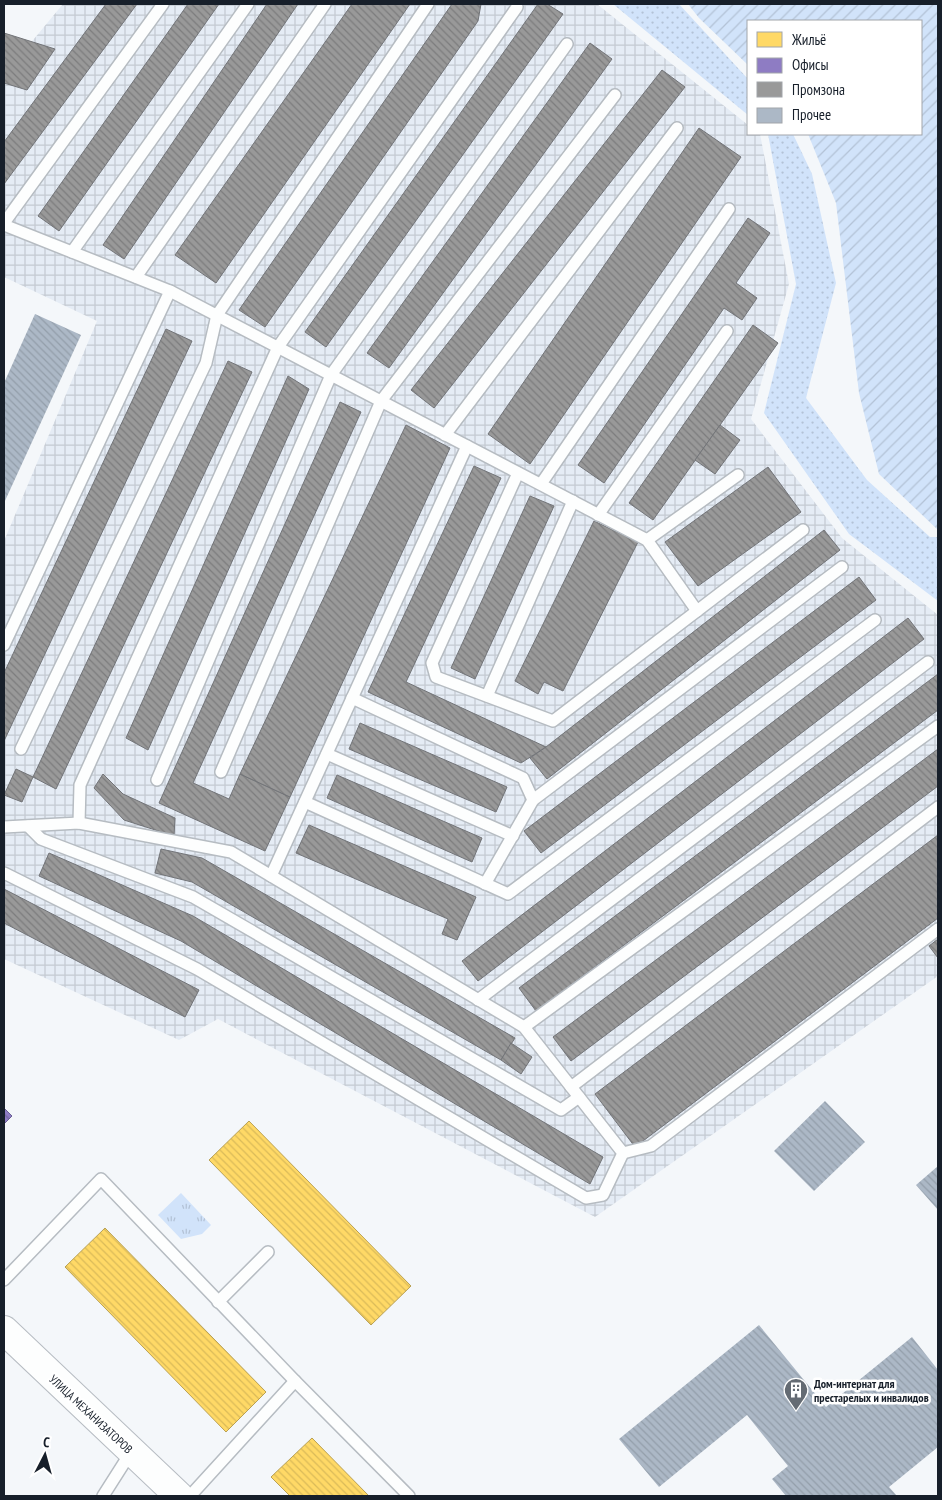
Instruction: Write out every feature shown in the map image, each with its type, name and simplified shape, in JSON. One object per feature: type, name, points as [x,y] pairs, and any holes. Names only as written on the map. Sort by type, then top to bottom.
[{"type":"main road","name":"УЛИЦА МЕХАНИЗАТОРОВ","points":[[4,1330],[179,1496]]},
{"type":"lane","points":[[164,4],[4,224],[170,291],[647,540],[697,611]]},
{"type":"lane","points":[[72,252],[248,4]]},
{"type":"lane","points":[[136,277],[325,4]]},
{"type":"lane","points":[[21,749],[206,363],[218,315],[428,4]]},
{"type":"lane","points":[[79,823],[80,785],[278,347],[516,7]]},
{"type":"lane","points":[[157,780],[331,375],[567,44]]},
{"type":"lane","points":[[221,772],[381,401],[615,95]]},
{"type":"lane","points":[[445,434],[677,128]]},
{"type":"lane","points":[[541,484],[729,209]]},
{"type":"lane","points":[[4,645],[170,291]]},
{"type":"lane","points":[[598,514],[727,331]]},
{"type":"lane","points":[[271,876],[467,446]]},
{"type":"lane","points":[[518,473],[432,663],[436,676],[553,721],[803,530]]},
{"type":"lane","points":[[647,540],[738,475]]},
{"type":"lane","points":[[487,696],[573,502]]},
{"type":"lane","points":[[485,884],[533,800],[842,567]]},
{"type":"lane","points":[[305,802],[508,894],[875,620]]},
{"type":"lane","points":[[478,1000],[928,662]]},
{"type":"lane","points":[[352,698],[523,778],[533,800]]},
{"type":"lane","points":[[524,1027],[938,726]]},
{"type":"lane","points":[[327,754],[513,836]]},
{"type":"lane","points":[[571,1087],[938,807]]},
{"type":"lane","points":[[4,827],[79,823],[231,852],[524,1027],[623,1153]]},
{"type":"lane","points":[[28,826],[41,839],[193,897],[561,1110],[579,1097]]},
{"type":"lane","points":[[4,873],[197,969],[586,1198],[603,1194],[623,1153],[651,1146],[938,928]]},
{"type":"lane","points":[[4,1280],[101,1179],[294,1381],[409,1496]]},
{"type":"lane","points":[[218,1302],[268,1252]]},
{"type":"lane","points":[[190,1496],[294,1381]]},
{"type":"lane","points":[[103,1496],[131,1452]]},
{"type":"shaded area","points":[[63,4],[597,4],[747,124],[747,135],[760,135],[789,284],[751,419],[842,538],[938,615],[938,976],[595,1217],[218,1019],[179,1040],[4,959],[4,541],[97,321],[4,277],[4,75]]},
{"type":"green space","points":[[613,4],[679,4],[747,78],[747,114]]},
{"type":"green space","points":[[688,4],[938,4],[938,530],[879,474],[859,393],[836,203],[808,135],[922,135],[922,20],[747,20],[747,64],[699,18]]},
{"type":"green space","points":[[768,135],[793,135],[812,174],[836,283],[806,398],[867,480],[930,537],[938,537],[938,601],[849,534],[764,413],[796,284]]},
{"type":"green space","points":[[181,1193],[211,1225],[202,1234],[181,1239],[158,1215]]},
{"type":"building: Жильё","points":[[249,1121],[411,1286],[371,1325],[209,1160]]},
{"type":"building: Жильё","points":[[105,1228],[266,1392],[226,1432],[65,1267]]},
{"type":"building: Жильё","points":[[312,1438],[369,1496],[290,1496],[271,1477]]},
{"type":"building: Офисы","points":[[4,1108],[12,1116],[4,1124]]},
{"type":"building: Промзона","points":[[106,4],[137,4],[4,184],[4,142]]},
{"type":"building: Промзона","points":[[188,4],[219,4],[59,231],[38,216]]},
{"type":"building: Промзона","points":[[267,4],[298,4],[124,259],[103,245]]},
{"type":"building: Промзона","points":[[352,4],[410,4],[216,283],[175,255]]},
{"type":"building: Промзона","points":[[452,4],[481,4],[478,21],[265,327],[239,310]]},
{"type":"building: Промзона","points":[[538,4],[547,4],[563,14],[326,347],[305,332]]},
{"type":"building: Промзона","points":[[4,33],[55,49],[27,90],[4,83]]},
{"type":"building: Промзона","points":[[590,43],[612,59],[389,368],[367,353]]},
{"type":"building: Промзона","points":[[662,70],[685,87],[434,408],[411,390]]},
{"type":"building: Промзона","points":[[699,128],[741,157],[530,464],[488,434]]},
{"type":"building: Промзона","points":[[748,218],[770,233],[736,283],[757,298],[742,320],[724,308],[604,483],[578,465]]},
{"type":"building: Промзона","points":[[753,325],[778,343],[653,520],[629,503]]},
{"type":"building: Промзона","points":[[166,329],[192,341],[4,741],[4,673]]},
{"type":"building: Промзона","points":[[228,361],[252,372],[56,789],[33,777]]},
{"type":"building: Промзона","points":[[288,376],[309,389],[148,750],[126,738]]},
{"type":"building: Промзона","points":[[340,402],[361,412],[193,783],[229,799],[240,774],[290,797],[265,851],[159,803]]},
{"type":"building: Промзона","points":[[406,425],[450,448],[290,797],[240,774]]},
{"type":"building: Промзона","points":[[720,425],[740,440],[715,474],[695,460]]},
{"type":"building: Промзона","points":[[474,466],[501,478],[406,682],[546,747],[521,763],[368,692]]},
{"type":"building: Промзона","points":[[768,467],[801,512],[698,586],[665,542]]},
{"type":"building: Промзона","points":[[530,496],[554,506],[475,679],[451,668]]},
{"type":"building: Промзона","points":[[594,521],[638,542],[563,691],[544,682],[538,694],[515,681]]},
{"type":"building: Промзона","points":[[824,530],[840,550],[547,779],[530,758]]},
{"type":"building: Промзона","points":[[859,577],[876,600],[541,853],[524,831]]},
{"type":"building: Промзона","points":[[908,618],[924,639],[478,981],[462,961]]},
{"type":"building: Промзона","points":[[938,674],[938,710],[536,1011],[519,988]]},
{"type":"building: Промзона","points":[[360,723],[507,787],[496,812],[349,749]]},
{"type":"building: Промзона","points":[[938,749],[938,786],[571,1061],[553,1037]]},
{"type":"building: Промзона","points":[[16,769],[33,777],[22,802],[4,795]]},
{"type":"building: Промзона","points":[[103,774],[123,794],[175,818],[174,836],[124,820],[94,788]]},
{"type":"building: Промзона","points":[[337,775],[482,838],[472,862],[327,798]]},
{"type":"building: Промзона","points":[[309,825],[476,897],[457,940],[442,934],[448,919],[296,853]]},
{"type":"building: Промзона","points":[[938,835],[938,918],[635,1147],[595,1094]]},
{"type":"building: Промзона","points":[[161,849],[202,858],[515,1038],[501,1060],[192,882],[155,873]]},
{"type":"building: Промзона","points":[[49,853],[193,916],[603,1157],[590,1184],[181,941],[39,876]]},
{"type":"building: Промзона","points":[[4,889],[199,990],[185,1017],[4,923]]},
{"type":"building: Промзона","points":[[938,939],[938,958],[929,946]]},
{"type":"building: Промзона","points":[[511,1043],[532,1057],[521,1074],[501,1060]]},
{"type":"building: Прочее","points":[[35,314],[81,335],[4,503],[4,383]]},
{"type":"building: Прочее","points":[[825,1101],[865,1142],[814,1191],[774,1151]]},
{"type":"building: Прочее","points":[[938,1166],[938,1210],[916,1185]]},
{"type":"building: Прочее","name":"Дом-интернат для престарелых и инвалидов","points":[[759,1325],[826,1407],[912,1337],[938,1370],[938,1447],[889,1487],[897,1496],[786,1496],[772,1479],[788,1466],[747,1415],[659,1487],[619,1439]]},
{"type":"place","name":"Дом-интернат для престарелых и инвалидов","points":[[796,1411]]}]
